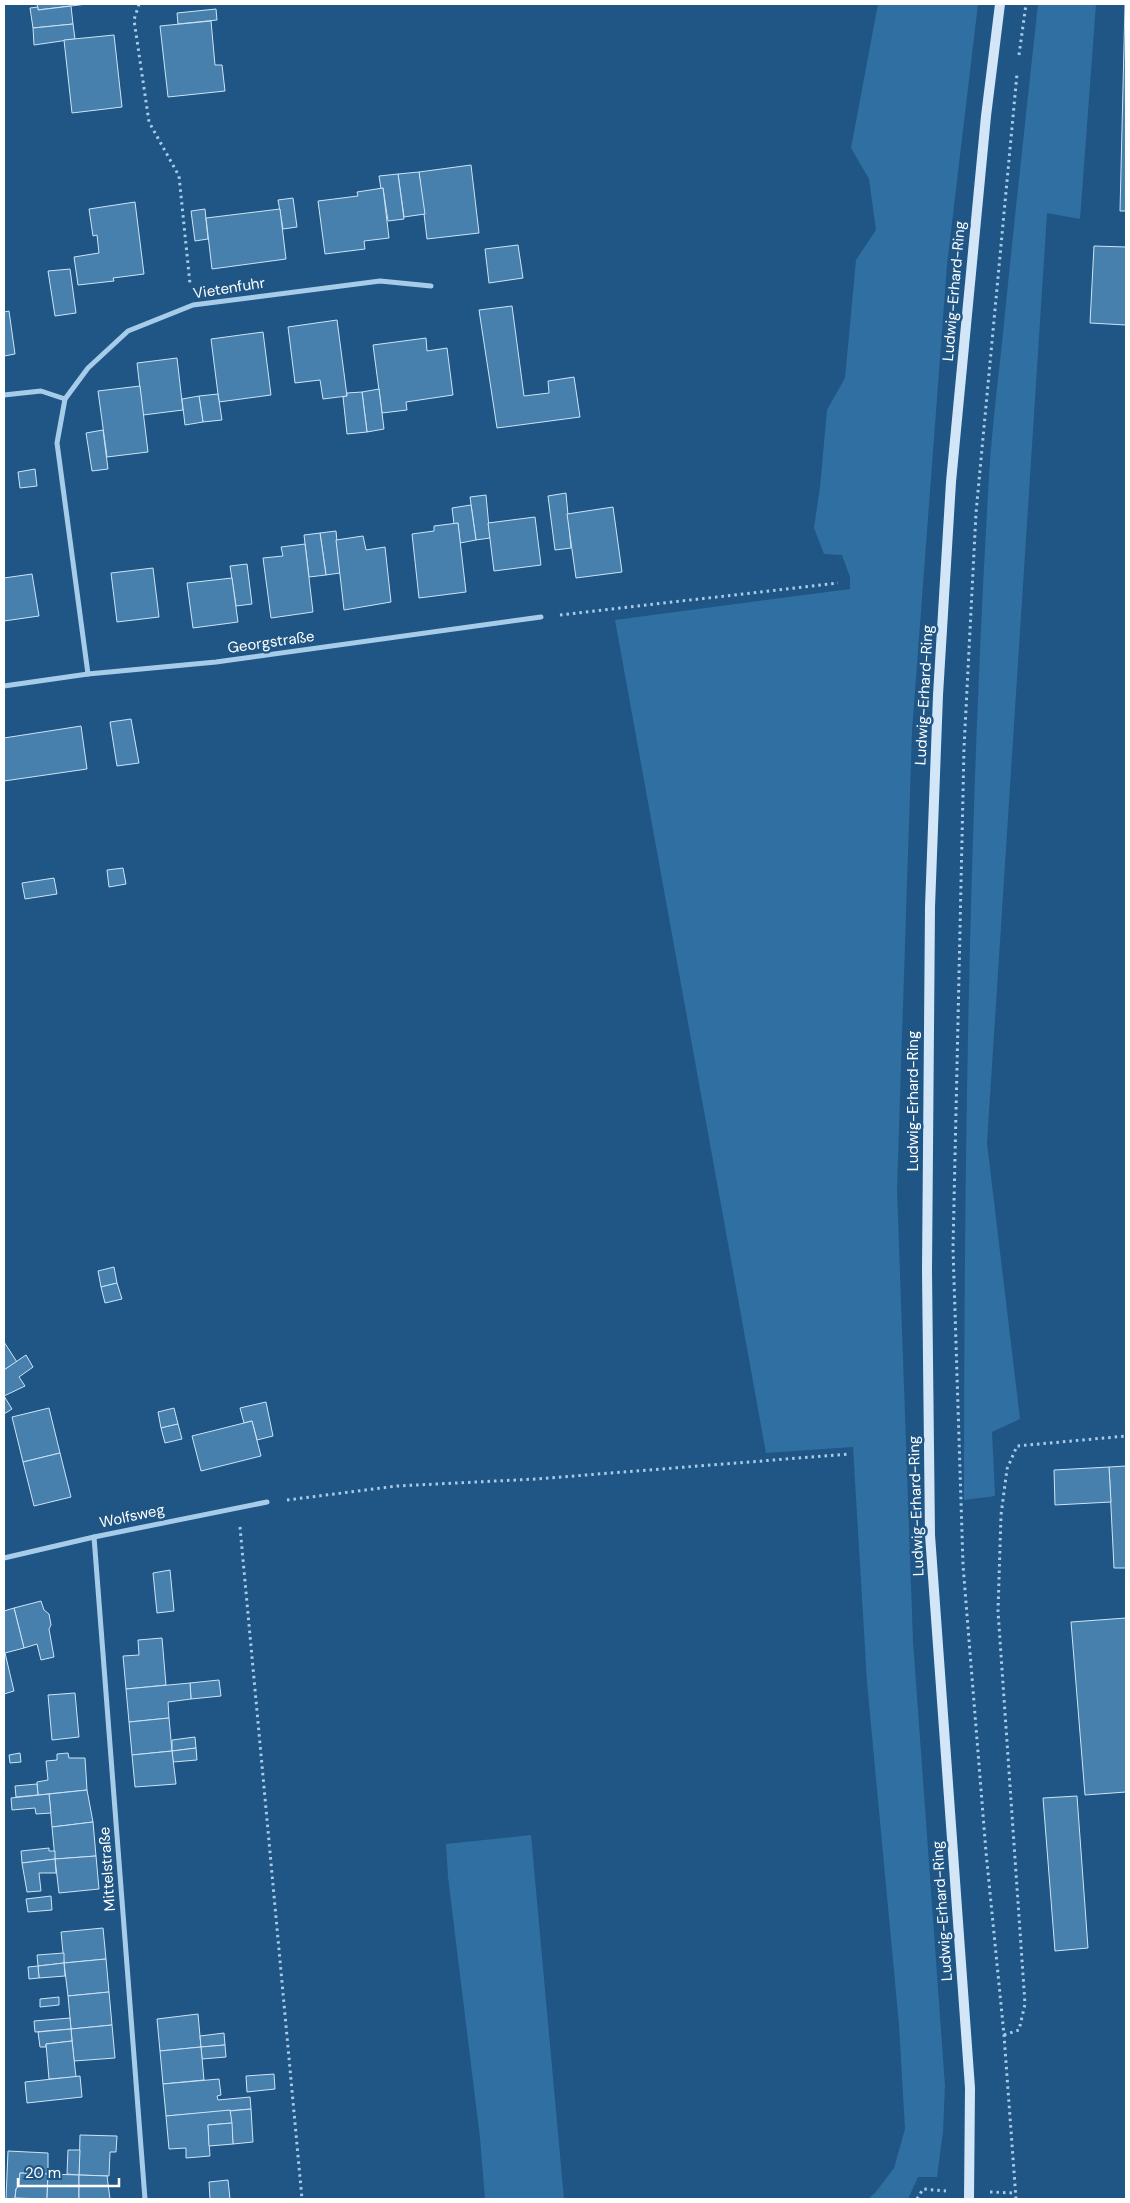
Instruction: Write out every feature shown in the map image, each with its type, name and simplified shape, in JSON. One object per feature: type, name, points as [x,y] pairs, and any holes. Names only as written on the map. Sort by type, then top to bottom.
[{"type":"main road","name":"Ludwig-Erhard-Ring","points":[[969,2199],[970,2088],[930,1535],[927,1271],[930,907],[938,695],[951,482],[986,116],[1000,4]]},
{"type":"street","name":"Vietenfuhr","points":[[88,674],[57,444],[65,399],[88,368],[128,330],[193,305],[380,281],[431,286]]},
{"type":"street","points":[[4,395],[41,391],[65,399]]},
{"type":"street","name":"Georgstraße","points":[[4,686],[88,674],[216,662],[541,617]]},
{"type":"street","name":"Wolfsweg","points":[[4,1558],[239,1506],[267,1502]]},
{"type":"street","name":"Mittelstraße","points":[[94,1537],[145,2199]]},
{"type":"path","points":[[139,4],[134,20],[149,122],[179,176],[193,305]]},
{"type":"path","points":[[1018,62],[1026,4]]},
{"type":"path","points":[[1016,2199],[1004,2035],[985,1842],[963,1565],[953,1248],[964,748],[975,532],[1017,72]]},
{"type":"path","points":[[541,617],[838,583]]},
{"type":"path","points":[[1004,2035],[1019,2030],[1025,2004],[998,1610],[1001,1515],[1007,1469],[1017,1446],[1126,1436]]},
{"type":"path","points":[[267,1502],[397,1486],[536,1479],[849,1454]]},
{"type":"path","points":[[239,1506],[302,2199]]},
{"type":"shaded area","points":[[878,4],[978,4],[947,265],[912,731],[897,1189],[913,1641],[945,2086],[943,2131],[937,2177],[918,2177],[908,2199],[868,2199],[875,2193],[894,2168],[905,2129],[899,2025],[867,1682],[853,1447],[766,1453],[615,620],[850,589],[850,577],[842,555],[824,554],[814,528],[827,410],[845,378],[856,260],[876,230],[869,179],[851,148]]},
{"type":"shaded area","points":[[1038,4],[1096,4],[1080,219],[1047,213],[987,1143],[1020,1419],[992,1432],[995,1496],[964,1500],[969,988],[982,604],[992,440]]},
{"type":"shaded area","points":[[531,1835],[564,2199],[485,2199],[480,2138],[448,1877],[446,1844]]},
{"type":"building","points":[[37,4],[87,4],[38,10]]},
{"type":"building","points":[[1125,4],[1126,211],[1120,211]]},
{"type":"building","points":[[71,6],[73,24],[33,28],[30,8],[38,7],[38,10]]},
{"type":"building","points":[[216,9],[217,20],[178,24],[177,13]]},
{"type":"building","points":[[211,21],[215,65],[222,65],[225,91],[168,97],[160,26]]},
{"type":"building","points":[[73,24],[75,39],[34,45],[33,28]]},
{"type":"building","points":[[114,35],[122,107],[72,113],[64,40]]},
{"type":"building","points":[[471,165],[479,233],[427,239],[419,172]]},
{"type":"building","points":[[419,172],[425,214],[404,217],[398,174]]},
{"type":"building","points":[[398,174],[404,219],[388,221],[383,188],[381,189],[379,176]]},
{"type":"building","points":[[383,188],[389,238],[364,241],[365,249],[325,254],[318,201],[358,196],[357,192]]},
{"type":"building","points":[[293,198],[297,227],[283,229],[278,200]]},
{"type":"building","points":[[135,202],[144,274],[113,278],[114,281],[78,285],[74,257],[99,253],[97,235],[93,236],[89,209]]},
{"type":"building","points":[[205,209],[208,239],[195,241],[191,211]]},
{"type":"building","points":[[280,209],[286,259],[212,269],[206,218]]},
{"type":"building","points":[[518,245],[523,278],[489,283],[485,249]]},
{"type":"building","points":[[1094,246],[1126,247],[1126,325],[1090,323]]},
{"type":"building","points":[[70,269],[76,313],[55,316],[48,271]]},
{"type":"building","points":[[512,306],[524,396],[549,393],[548,381],[574,377],[580,417],[497,428],[479,310]]},
{"type":"building","points":[[9,311],[15,354],[4,356],[4,312]]},
{"type":"building","points":[[337,320],[347,396],[323,399],[320,380],[295,383],[288,327]]},
{"type":"building","points":[[263,332],[271,395],[219,402],[211,339]]},
{"type":"building","points":[[426,338],[427,351],[447,348],[453,395],[406,402],[407,410],[382,413],[373,345]]},
{"type":"building","points":[[177,358],[183,410],[143,415],[137,363]]},
{"type":"building","points":[[140,386],[148,452],[107,457],[98,391]]},
{"type":"building","points":[[379,389],[384,429],[367,432],[362,392]]},
{"type":"building","points":[[362,392],[367,432],[347,434],[343,397],[347,396],[347,393]]},
{"type":"building","points":[[218,394],[222,420],[203,422],[199,396]]},
{"type":"building","points":[[199,396],[203,422],[185,425],[182,399]]},
{"type":"building","points":[[103,430],[108,469],[92,471],[86,433]]},
{"type":"building","points":[[35,469],[37,486],[20,488],[18,472]]},
{"type":"building","points":[[566,493],[571,548],[555,550],[548,496]]},
{"type":"building","points":[[486,495],[490,538],[476,540],[470,497]]},
{"type":"building","points":[[471,505],[476,540],[460,543],[458,523],[454,524],[452,508]]},
{"type":"building","points":[[613,507],[622,572],[576,578],[567,514]]},
{"type":"building","points":[[535,517],[541,565],[494,571],[488,523]]},
{"type":"building","points":[[458,523],[466,592],[419,598],[412,534],[434,531],[434,526]]},
{"type":"building","points":[[336,531],[340,573],[326,575],[320,533]]},
{"type":"building","points":[[320,533],[326,575],[309,577],[304,535]]},
{"type":"building","points":[[363,536],[366,550],[385,547],[391,602],[344,610],[336,540]]},
{"type":"building","points":[[305,544],[313,612],[271,618],[263,558],[283,556],[281,547]]},
{"type":"building","points":[[247,564],[252,604],[236,606],[230,566]]},
{"type":"building","points":[[153,568],[159,617],[117,622],[111,573]]},
{"type":"building","points":[[32,574],[39,616],[4,621],[4,578]]},
{"type":"building","points":[[232,578],[238,622],[193,628],[187,583]]},
{"type":"building","points":[[131,719],[139,763],[117,766],[110,722]]},
{"type":"building","points":[[81,726],[87,769],[4,781],[4,738]]},
{"type":"building","points":[[123,868],[126,884],[109,887],[107,870]]},
{"type":"building","points":[[54,878],[57,894],[25,899],[22,883]]},
{"type":"building","points":[[114,1267],[117,1283],[101,1287],[98,1271]]},
{"type":"building","points":[[117,1283],[122,1299],[105,1303],[101,1287]]},
{"type":"building","points":[[4,1342],[17,1362],[4,1370]]},
{"type":"building","points":[[26,1355],[33,1367],[19,1377],[25,1386],[4,1396],[4,1370]]},
{"type":"building","points":[[4,1396],[12,1409],[4,1414]]},
{"type":"building","points":[[266,1402],[273,1436],[257,1440],[252,1421],[244,1423],[240,1408]]},
{"type":"building","points":[[49,1408],[60,1453],[23,1462],[12,1417]]},
{"type":"building","points":[[174,1408],[178,1424],[161,1428],[158,1412]]},
{"type":"building","points":[[252,1421],[261,1456],[201,1471],[192,1436]]},
{"type":"building","points":[[178,1424],[182,1439],[165,1443],[161,1428]]},
{"type":"building","points":[[60,1453],[71,1497],[34,1506],[23,1462]]},
{"type":"building","points":[[1126,1466],[1126,1568],[1114,1568],[1109,1467]]},
{"type":"building","points":[[1109,1467],[1111,1502],[1055,1505],[1054,1470]]},
{"type":"building","points":[[170,1570],[174,1611],[157,1613],[153,1573]]},
{"type":"building","points":[[41,1601],[44,1610],[49,1614],[51,1625],[49,1629],[54,1657],[41,1660],[37,1644],[24,1648],[14,1608]]},
{"type":"building","points":[[14,1608],[24,1648],[5,1653],[14,1691],[4,1694],[4,1611]]},
{"type":"building","points":[[1126,1618],[1126,1792],[1085,1795],[1071,1622]]},
{"type":"building","points":[[162,1638],[166,1685],[126,1689],[123,1656],[139,1655],[138,1640]]},
{"type":"building","points":[[219,1680],[221,1696],[191,1699],[190,1683]]},
{"type":"building","points":[[190,1683],[191,1699],[168,1702],[169,1718],[129,1722],[126,1689]]},
{"type":"building","points":[[75,1693],[79,1737],[52,1740],[48,1695]]},
{"type":"building","points":[[169,1718],[172,1751],[132,1755],[129,1722]]},
{"type":"building","points":[[195,1737],[196,1748],[172,1751],[172,1740]]},
{"type":"building","points":[[196,1748],[197,1760],[173,1762],[172,1751]]},
{"type":"building","points":[[172,1751],[176,1784],[135,1787],[132,1755]]},
{"type":"building","points":[[20,1753],[21,1762],[10,1763],[9,1755]]},
{"type":"building","points":[[68,1753],[69,1758],[85,1758],[87,1790],[38,1795],[37,1782],[48,1780],[46,1761],[57,1760],[57,1754]]},
{"type":"building","points":[[37,1784],[38,1795],[16,1797],[15,1786]]},
{"type":"building","points":[[87,1790],[93,1822],[52,1827],[49,1794]]},
{"type":"building","points":[[49,1794],[51,1813],[36,1814],[35,1808],[12,1810],[11,1798]]},
{"type":"building","points":[[1077,1796],[1088,1948],[1055,1951],[1043,1798]]},
{"type":"building","points":[[93,1822],[96,1856],[55,1859],[52,1827]]},
{"type":"building","points":[[49,1848],[49,1851],[55,1851],[55,1859],[22,1863],[21,1851]]},
{"type":"building","points":[[96,1856],[99,1889],[59,1893],[55,1859]]},
{"type":"building","points":[[55,1859],[56,1873],[39,1873],[41,1891],[27,1892],[22,1863]]},
{"type":"building","points":[[51,1896],[52,1910],[28,1912],[26,1899]]},
{"type":"building","points":[[103,1928],[106,1959],[64,1963],[61,1932]]},
{"type":"building","points":[[64,1953],[64,1963],[38,1966],[37,1955]]},
{"type":"building","points":[[106,1959],[109,1992],[68,1996],[64,1963]]},
{"type":"building","points":[[64,1963],[65,1976],[39,1978],[38,1966]]},
{"type":"building","points":[[38,1966],[39,1978],[29,1979],[28,1967]]},
{"type":"building","points":[[109,1992],[112,2025],[71,2029],[68,1996]]},
{"type":"building","points":[[59,1997],[59,2005],[40,2007],[40,1999]]},
{"type":"building","points":[[198,2014],[201,2047],[160,2051],[157,2019]]},
{"type":"building","points":[[70,2018],[71,2029],[35,2032],[34,2021]]},
{"type":"building","points":[[112,2025],[115,2058],[74,2061],[71,2029]]},
{"type":"building","points":[[71,2029],[72,2041],[46,2044],[46,2047],[40,2047],[38,2032]]},
{"type":"building","points":[[224,2033],[225,2045],[201,2047],[200,2036]]},
{"type":"building","points":[[72,2041],[76,2077],[49,2079],[46,2044]]},
{"type":"building","points":[[225,2045],[226,2057],[202,2059],[201,2047]]},
{"type":"building","points":[[201,2047],[204,2080],[163,2084],[160,2051]]},
{"type":"building","points":[[274,2074],[275,2089],[247,2092],[246,2076]]},
{"type":"building","points":[[80,2076],[82,2097],[27,2103],[25,2082]]},
{"type":"building","points":[[219,2079],[221,2095],[217,2096],[218,2100],[250,2097],[251,2109],[166,2116],[163,2084]]},
{"type":"building","points":[[251,2109],[253,2142],[233,2144],[230,2111]]},
{"type":"building","points":[[230,2110],[232,2123],[208,2125],[210,2156],[186,2158],[186,2148],[169,2149],[166,2116]]},
{"type":"building","points":[[232,2123],[233,2144],[209,2146],[208,2125]]},
{"type":"building","points":[[80,2135],[117,2136],[116,2152],[110,2152],[109,2176],[79,2175]]},
{"type":"building","points":[[68,2150],[80,2150],[79,2175],[67,2174]]},
{"type":"building","points":[[8,2151],[48,2153],[48,2174],[20,2173],[19,2185],[16,2189],[15,2198],[17,2199],[6,2199]]},
{"type":"building","points":[[20,2173],[48,2174],[47,2199],[15,2198]]},
{"type":"building","points":[[48,2174],[79,2175],[79,2199],[47,2199]]},
{"type":"building","points":[[79,2175],[107,2176],[110,2199],[79,2199]]},
{"type":"building","points":[[228,2180],[230,2199],[210,2199],[209,2182]]}]
